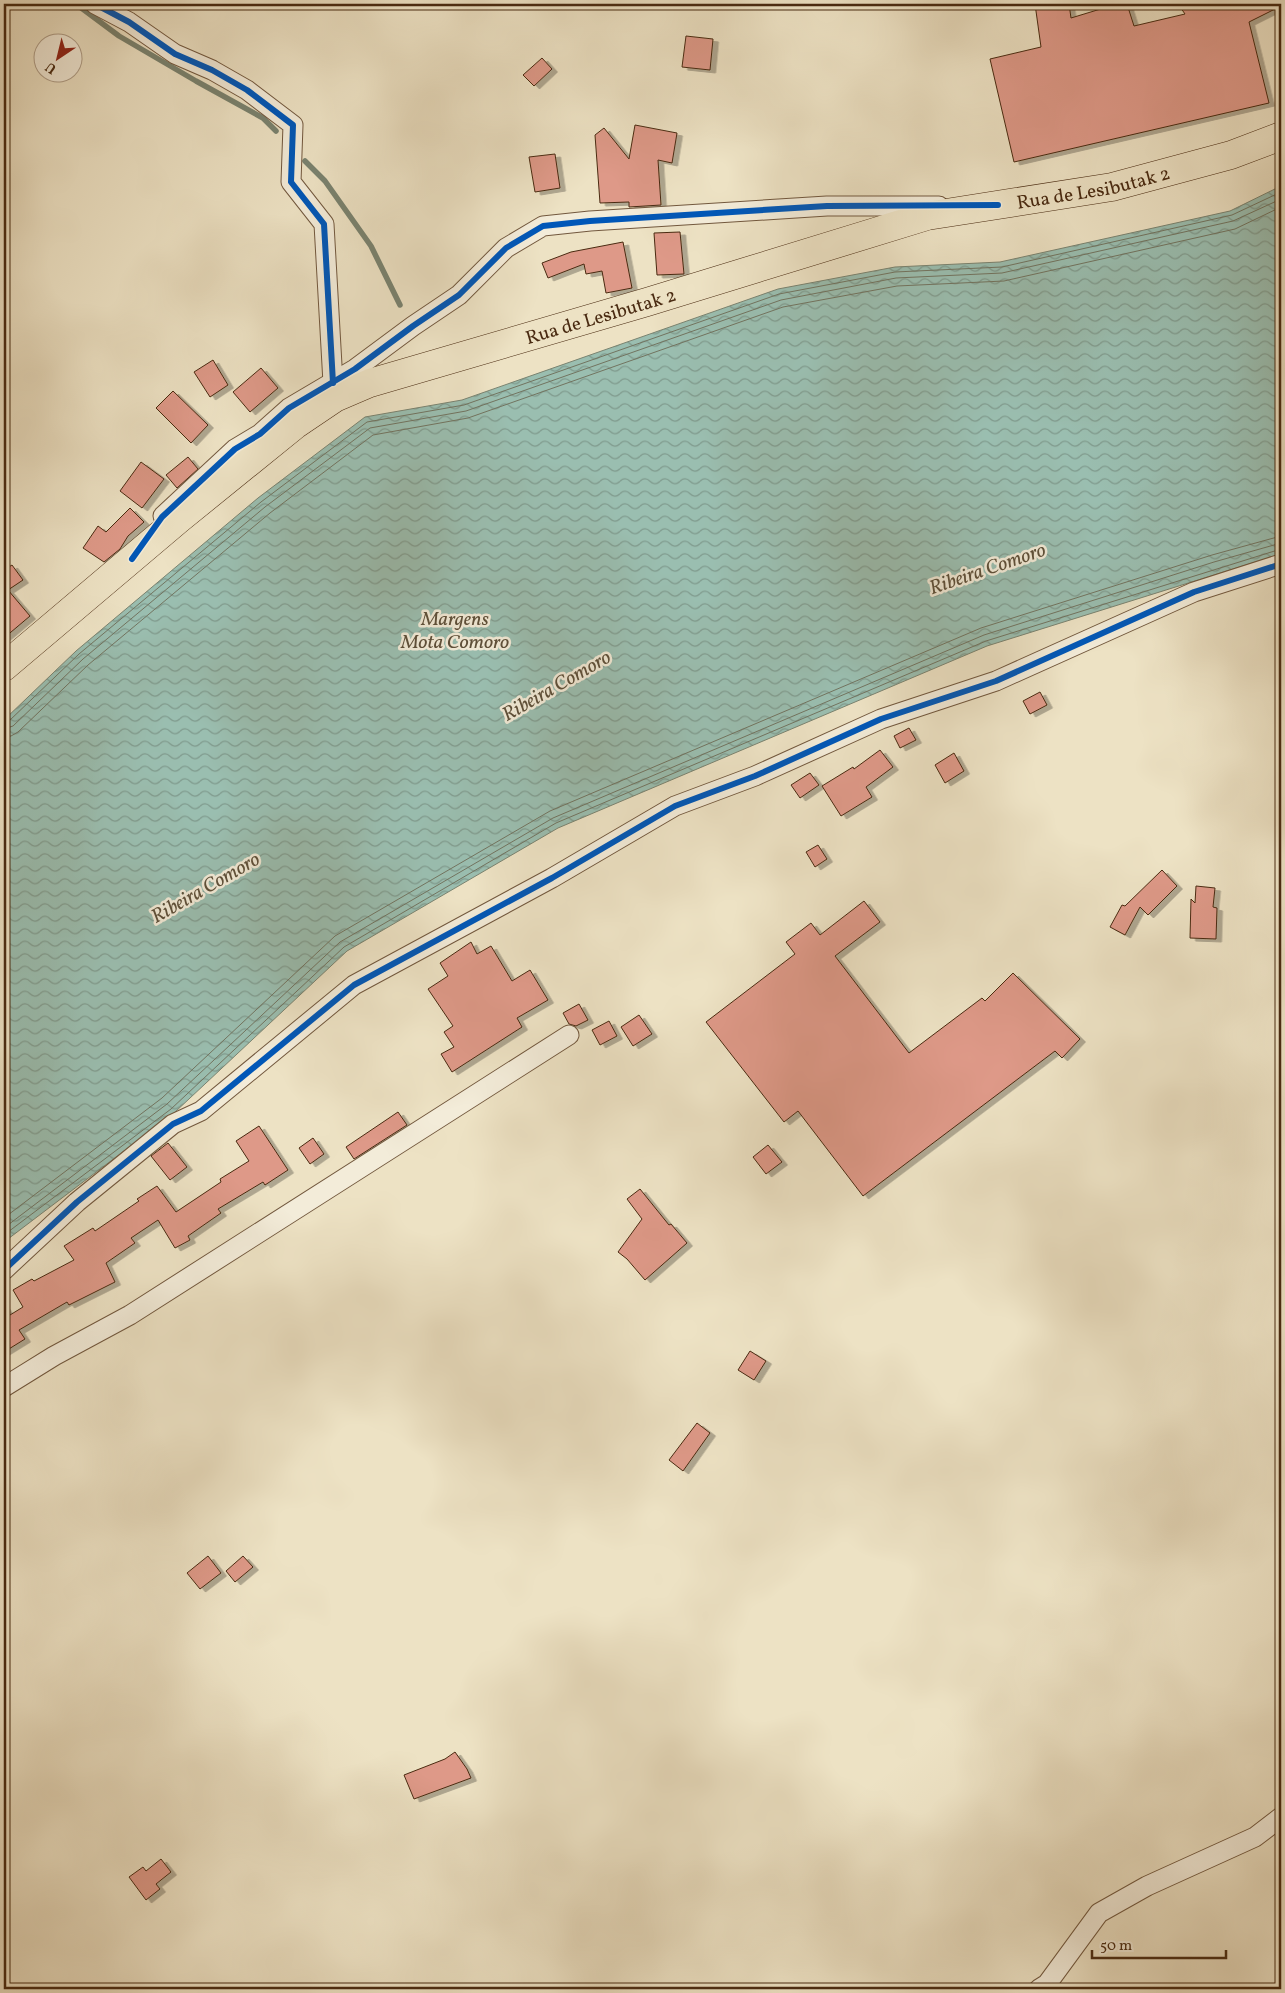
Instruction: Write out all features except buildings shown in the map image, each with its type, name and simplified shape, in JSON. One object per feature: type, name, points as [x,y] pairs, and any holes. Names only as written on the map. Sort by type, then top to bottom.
[{"type":"main road","name":"Rua de Lesibutak 2","points":[[4,667],[295,425],[335,398],[370,383],[647,302],[928,216],[1112,187],[1231,155],[1281,136]]},
{"type":"street","points":[[95,4],[129,22],[175,54],[212,70],[247,90],[293,125],[291,182],[324,224],[333,382]]},
{"type":"street","points":[[132,559],[162,517],[235,449],[260,434],[289,408],[355,370],[413,326],[459,295],[506,248],[542,226],[590,221],[827,206],[998,205]]},
{"type":"street","points":[[4,1270],[77,1202],[173,1124],[201,1111],[354,984],[552,878],[675,806],[755,776],[881,719],[996,681],[1194,592],[1281,564]]},
{"type":"street","points":[[4,1387],[54,1356],[130,1315],[569,1035]]},
{"type":"street","points":[[1039,1989],[1048,1984],[1099,1913],[1147,1886],[1255,1837],[1281,1816]]},
{"type":"water","name":"Margens Mota Comoro","points":[[1281,186],[1281,554],[987,646],[558,828],[347,951],[174,1113],[4,1242],[4,720],[76,651],[258,498],[365,417],[462,400],[778,289],[895,267],[1000,262],[1230,211]]},
{"type":"waterway","points":[[76,4],[119,36],[263,118],[276,131]]},
{"type":"waterway","points":[[305,161],[325,181],[371,246],[400,305]]},
{"type":"cycle path","points":[[95,4],[129,22],[175,54],[212,70],[247,90],[293,125],[291,182],[324,224],[333,383]]},
{"type":"cycle path","points":[[132,559],[162,517],[235,449],[260,434],[289,408],[355,369],[459,295],[506,248],[543,226],[590,221],[827,206],[998,205]]},
{"type":"cycle path","points":[[4,1270],[77,1202],[173,1124],[201,1111],[354,985],[552,878],[675,806],[755,776],[881,719],[996,681],[1194,592],[1281,564]]},
{"type":"water label","name":"Ribeira Comoro","points":[[987,568]]},
{"type":"water label","name":"Ribeira Comoro","points":[[556,685]]},
{"type":"water label","name":"Ribeira Comoro","points":[[205,887]]}]
